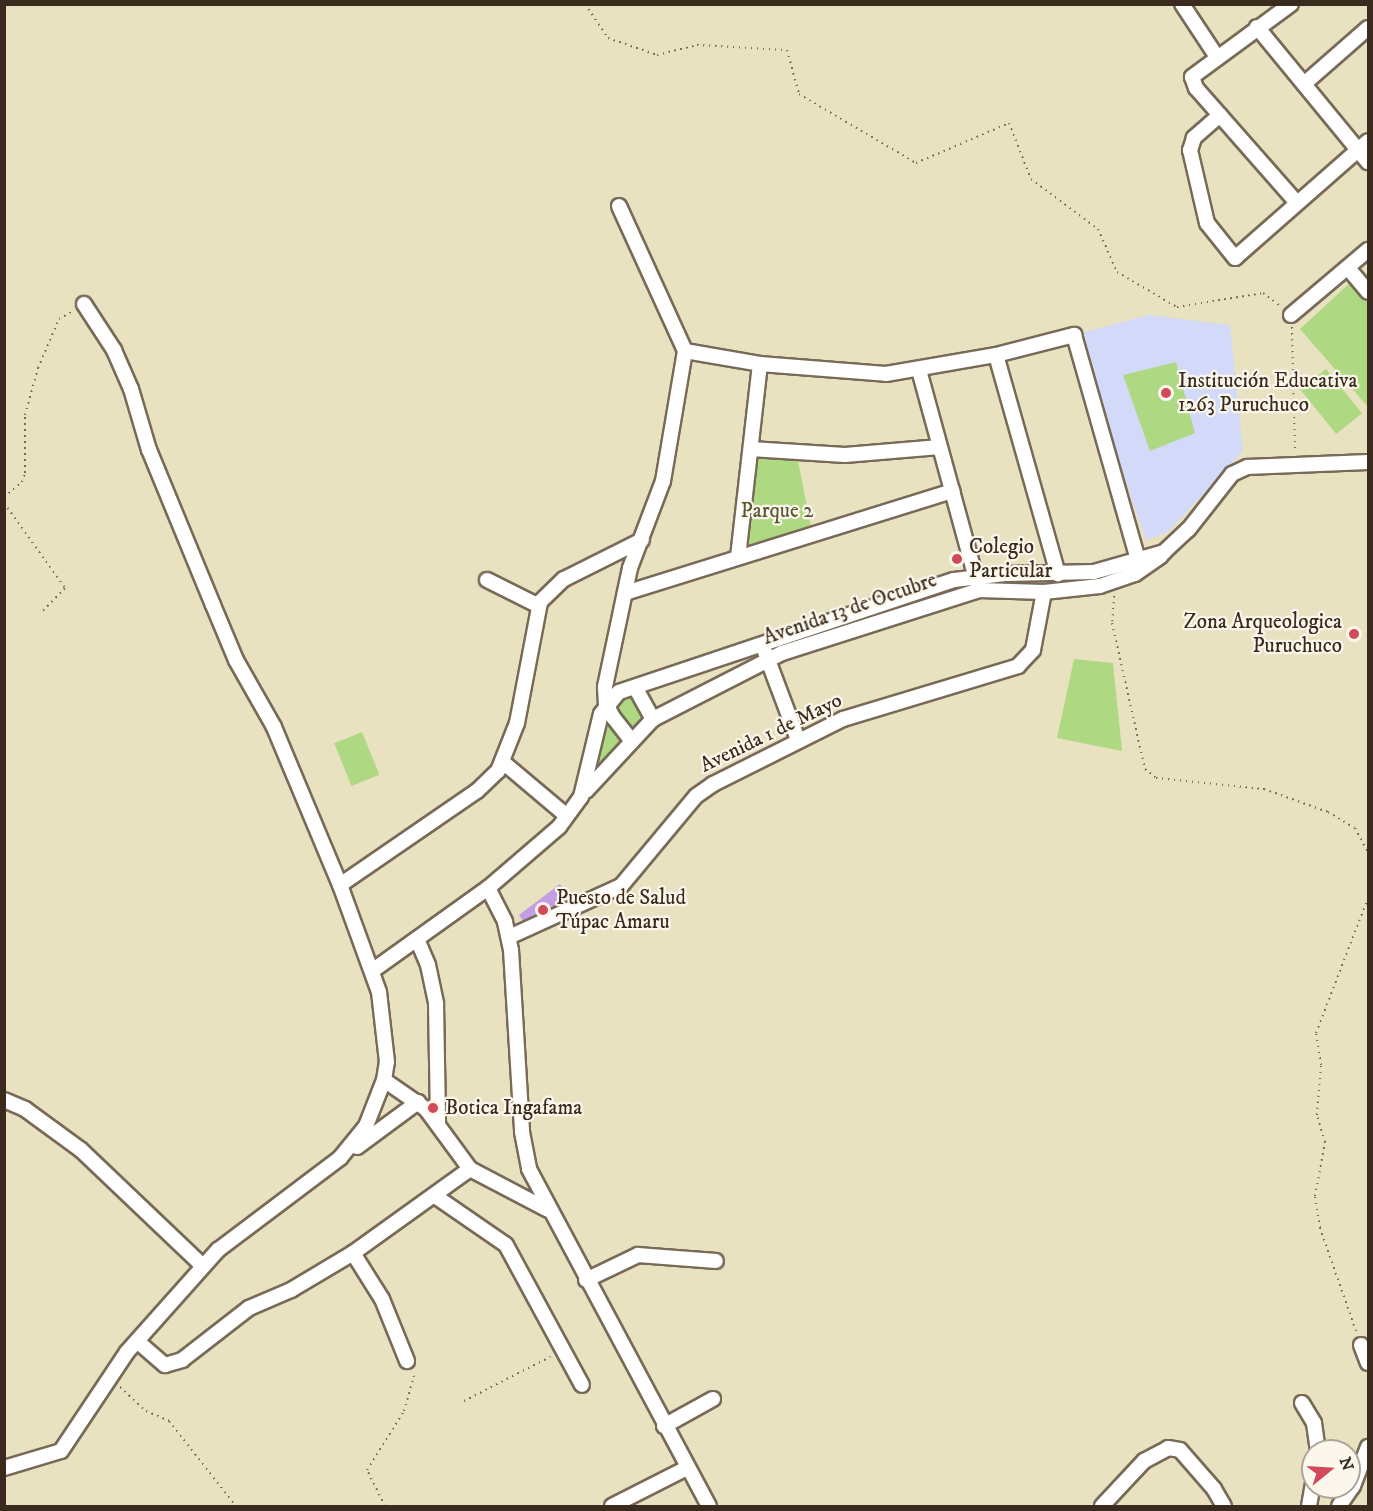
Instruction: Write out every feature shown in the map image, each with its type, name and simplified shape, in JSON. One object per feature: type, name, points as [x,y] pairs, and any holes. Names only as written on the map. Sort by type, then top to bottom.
[{"type":"street","points":[[1182,4],[1216,57]]},
{"type":"street","points":[[1291,4],[1194,74],[1193,81],[1296,202]]},
{"type":"street","points":[[1257,27],[1304,84],[1363,146],[1368,162]]},
{"type":"street","points":[[1304,84],[1368,28]]},
{"type":"street","points":[[1220,115],[1194,138],[1191,150],[1207,224],[1232,257],[1236,257],[1296,202],[1363,146]]},
{"type":"street","points":[[581,797],[606,704],[604,687],[630,568],[663,481],[685,351],[618,206]]},
{"type":"street","points":[[1291,315],[1368,250]]},
{"type":"street","points":[[1348,268],[1368,292]]},
{"type":"street","points":[[84,304],[122,369],[149,450],[236,660],[274,727],[340,885],[372,970],[386,1024],[384,1080],[366,1126],[340,1158]]},
{"type":"street","points":[[685,351],[760,364],[860,375],[919,370],[996,355],[1074,335],[1138,560]]},
{"type":"street","points":[[996,355],[1058,574]]},
{"type":"street","points":[[738,557],[760,364]]},
{"type":"street","points":[[919,370],[980,590]]},
{"type":"street","points":[[751,449],[854,454],[940,447]]},
{"type":"street","name":"Avenida 13 de Octubre","points":[[372,970],[488,888],[546,840],[631,740],[653,720],[767,659],[926,604],[980,590],[1044,592],[1115,581],[1152,564],[1169,549],[1232,474],[1260,464],[1368,462]]},
{"type":"street","points":[[625,593],[952,491]]},
{"type":"street","points":[[340,885],[477,791],[504,763],[517,723],[539,606],[546,593],[564,579],[642,540]]},
{"type":"street","points":[[606,704],[619,692],[761,642],[976,576],[1094,572],[1169,549]]},
{"type":"street","points":[[487,580],[539,606]]},
{"type":"street","name":"Avenida 1 de Mayo","points":[[509,937],[613,892],[696,796],[798,740],[870,709],[1018,666],[1035,644],[1044,592]]},
{"type":"street","points":[[761,642],[798,740]]},
{"type":"street","points":[[635,687],[653,720]]},
{"type":"street","points":[[606,704],[631,740]]},
{"type":"street","points":[[504,763],[567,816]]},
{"type":"street","points":[[488,888],[509,937],[523,1146],[534,1182],[709,1506]]},
{"type":"street","points":[[417,939],[428,965],[436,1004],[438,1124]]},
{"type":"street","points":[[384,1080],[418,1102],[438,1124],[470,1170],[548,1210]]},
{"type":"street","points":[[4,1101],[25,1109],[81,1150],[203,1266]]},
{"type":"street","points":[[4,1468],[61,1451],[109,1377],[137,1341],[203,1266],[252,1221],[418,1102]]},
{"type":"street","points":[[137,1341],[165,1365],[174,1364],[249,1308],[291,1290],[353,1253],[470,1170]]},
{"type":"street","points":[[435,1196],[506,1245],[582,1385]]},
{"type":"street","points":[[353,1253],[382,1299],[407,1361]]},
{"type":"street","points":[[586,1280],[638,1255],[717,1261]]},
{"type":"street","points":[[1361,1345],[1368,1363]]},
{"type":"street","points":[[664,1426],[713,1399]]},
{"type":"street","points":[[1302,1403],[1314,1423],[1316,1439]]},
{"type":"street","points":[[1339,1506],[1353,1486],[1368,1447]]},
{"type":"street","points":[[1102,1506],[1144,1461],[1168,1448],[1180,1450],[1214,1489],[1224,1506]]},
{"type":"street","points":[[612,1506],[687,1468]]},
{"type":"path","points":[[585,4],[608,38],[657,55],[697,45],[787,50],[799,94],[916,163],[1009,123],[1032,179],[1098,229],[1117,272],[1177,307],[1263,293],[1291,315],[1295,465]]},
{"type":"path","points":[[4,497],[22,482],[25,473],[25,415],[38,368],[59,319],[84,304]]},
{"type":"path","points":[[4,503],[65,588],[43,611]]},
{"type":"path","points":[[1115,581],[1112,623],[1145,768],[1156,778],[1264,789],[1328,812],[1355,828],[1368,852]]},
{"type":"path","points":[[1361,1345],[1318,1218],[1315,1196],[1325,1143],[1317,1115],[1322,1065],[1316,1033],[1368,898]]},
{"type":"path","points":[[464,1401],[564,1351]]},
{"type":"path","points":[[385,1506],[367,1470],[404,1411],[414,1377],[407,1361]]},
{"type":"path","points":[[109,1377],[146,1411],[169,1421],[236,1506]]},
{"type":"shaded area","name":"Institución Educativa 1263 Puruchuco","points":[[1148,315],[1230,325],[1243,451],[1168,532],[1146,540],[1074,335]]},
{"type":"green space","points":[[1354,279],[1368,296],[1368,407],[1300,329]]},
{"type":"green space","points":[[1176,362],[1195,433],[1150,451],[1123,375]]},
{"type":"green space","points":[[1326,369],[1362,413],[1336,434],[1300,390]]},
{"type":"green space","name":"Parque 2","points":[[753,454],[797,456],[812,532],[742,554]]},
{"type":"green space","points":[[1074,659],[1113,663],[1122,751],[1057,738]]},
{"type":"green space","points":[[627,696],[635,698],[643,712],[643,721],[636,728],[627,727],[615,708],[616,702]]},
{"type":"green space","points":[[609,722],[621,743],[600,763],[597,761]]},
{"type":"green space","points":[[362,732],[379,775],[351,786],[334,743]]},
{"type":"building","name":"Puesto de Salud Túpac Amaru","points":[[560,884],[570,899],[523,921],[519,915]]},
{"type":"place","name":"Institución Educativa 1263 Puruchuco","points":[[1166,393]]},
{"type":"place","name":"Colegio Particular","points":[[957,559]]},
{"type":"place","name":"Zona Arqueologica Puruchuco","points":[[1354,634]]},
{"type":"place","name":"Puesto de Salud Túpac Amaru","points":[[543,910]]},
{"type":"place","name":"Botica Ingafama","points":[[433,1108]]}]
